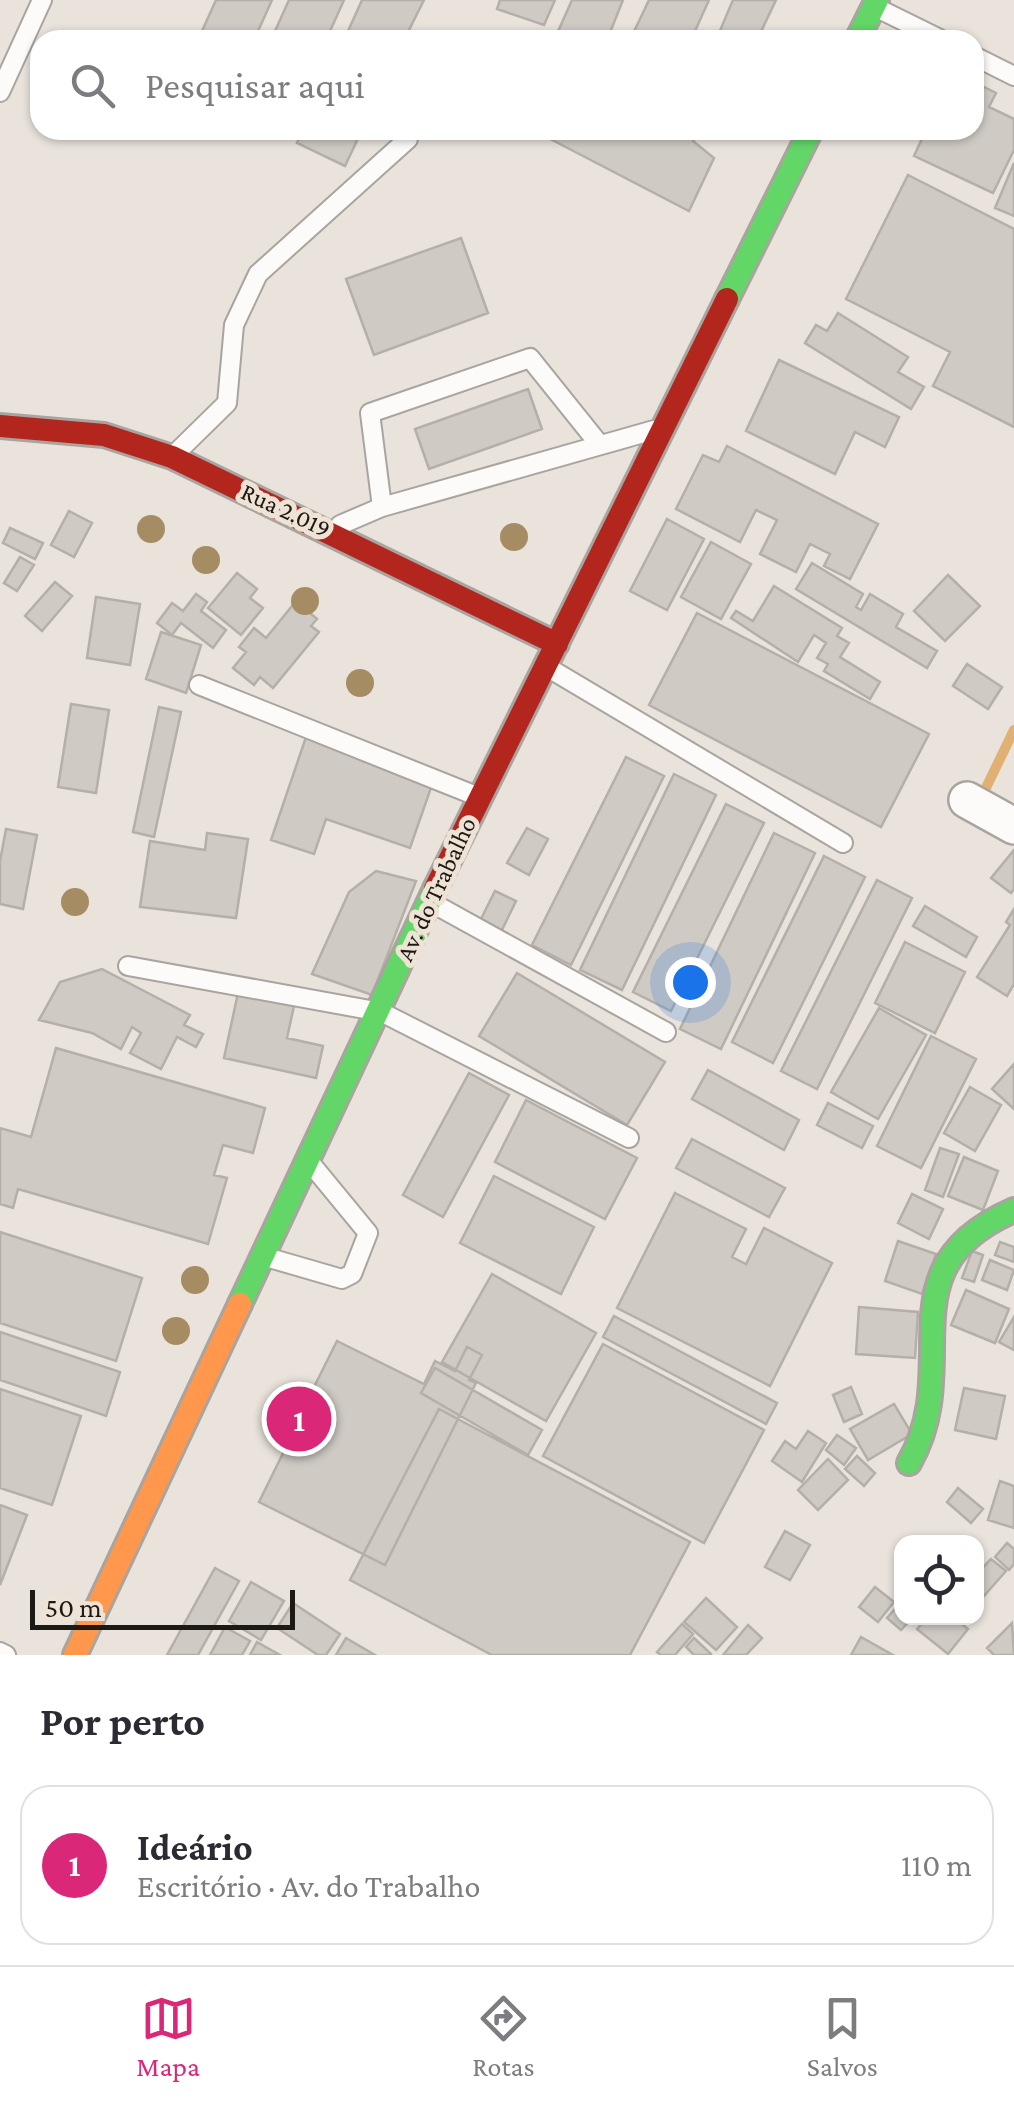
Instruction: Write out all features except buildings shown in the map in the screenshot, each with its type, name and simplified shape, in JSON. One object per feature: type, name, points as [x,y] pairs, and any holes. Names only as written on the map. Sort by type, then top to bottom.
[{"type":"main road","points":[[862,30],[875,3]]},
{"type":"main road","name":"Av. do Trabalho","points":[[88,1650],[263,1256],[381,1012],[429,901],[806,140]]},
{"type":"main road","name":"Rua 2.019","points":[[0,426],[104,435],[172,457],[330,530],[556,644]]},
{"type":"main road","points":[[909,1462],[926,1430],[934,1290],[952,1247],[984,1218],[1014,1210]]},
{"type":"street","points":[[967,800],[1014,826]]},
{"type":"lane","points":[[0,92],[42,0]]},
{"type":"lane","points":[[875,3],[924,30]]},
{"type":"lane","points":[[984,61],[1014,76]]},
{"type":"lane","points":[[172,457],[227,403],[234,325],[258,274],[407,140]]},
{"type":"lane","points":[[382,507],[370,413],[530,358],[598,444]]},
{"type":"lane","points":[[330,530],[382,507],[660,429]]},
{"type":"lane","points":[[546,666],[843,842]]},
{"type":"lane","points":[[198,685],[479,797]]},
{"type":"lane","points":[[429,901],[666,1032]]},
{"type":"lane","points":[[128,966],[381,1012],[629,1138]]},
{"type":"lane","points":[[263,1256],[345,1279],[368,1239],[364,1227],[308,1161]]},
{"type":"waterway","points":[[987,799],[982,796],[1014,730]]},
{"type":"traffic: fast","points":[[862,30],[877,0]]},
{"type":"traffic: fast","points":[[727,299],[806,140]]},
{"type":"traffic: fast","points":[[240,1304],[435,889]]},
{"type":"traffic: fast","points":[[909,1463],[924,1426],[931,1390],[937,1289],[949,1260],[973,1233],[1014,1210]]},
{"type":"traffic: slow","points":[[75,1655],[240,1304]]},
{"type":"traffic: jam","points":[[435,889],[727,299]]},
{"type":"traffic: jam","points":[[0,426],[104,435],[172,457],[557,644]]},
{"type":"place","name":"Ideário","points":[[299,1419]]}]
